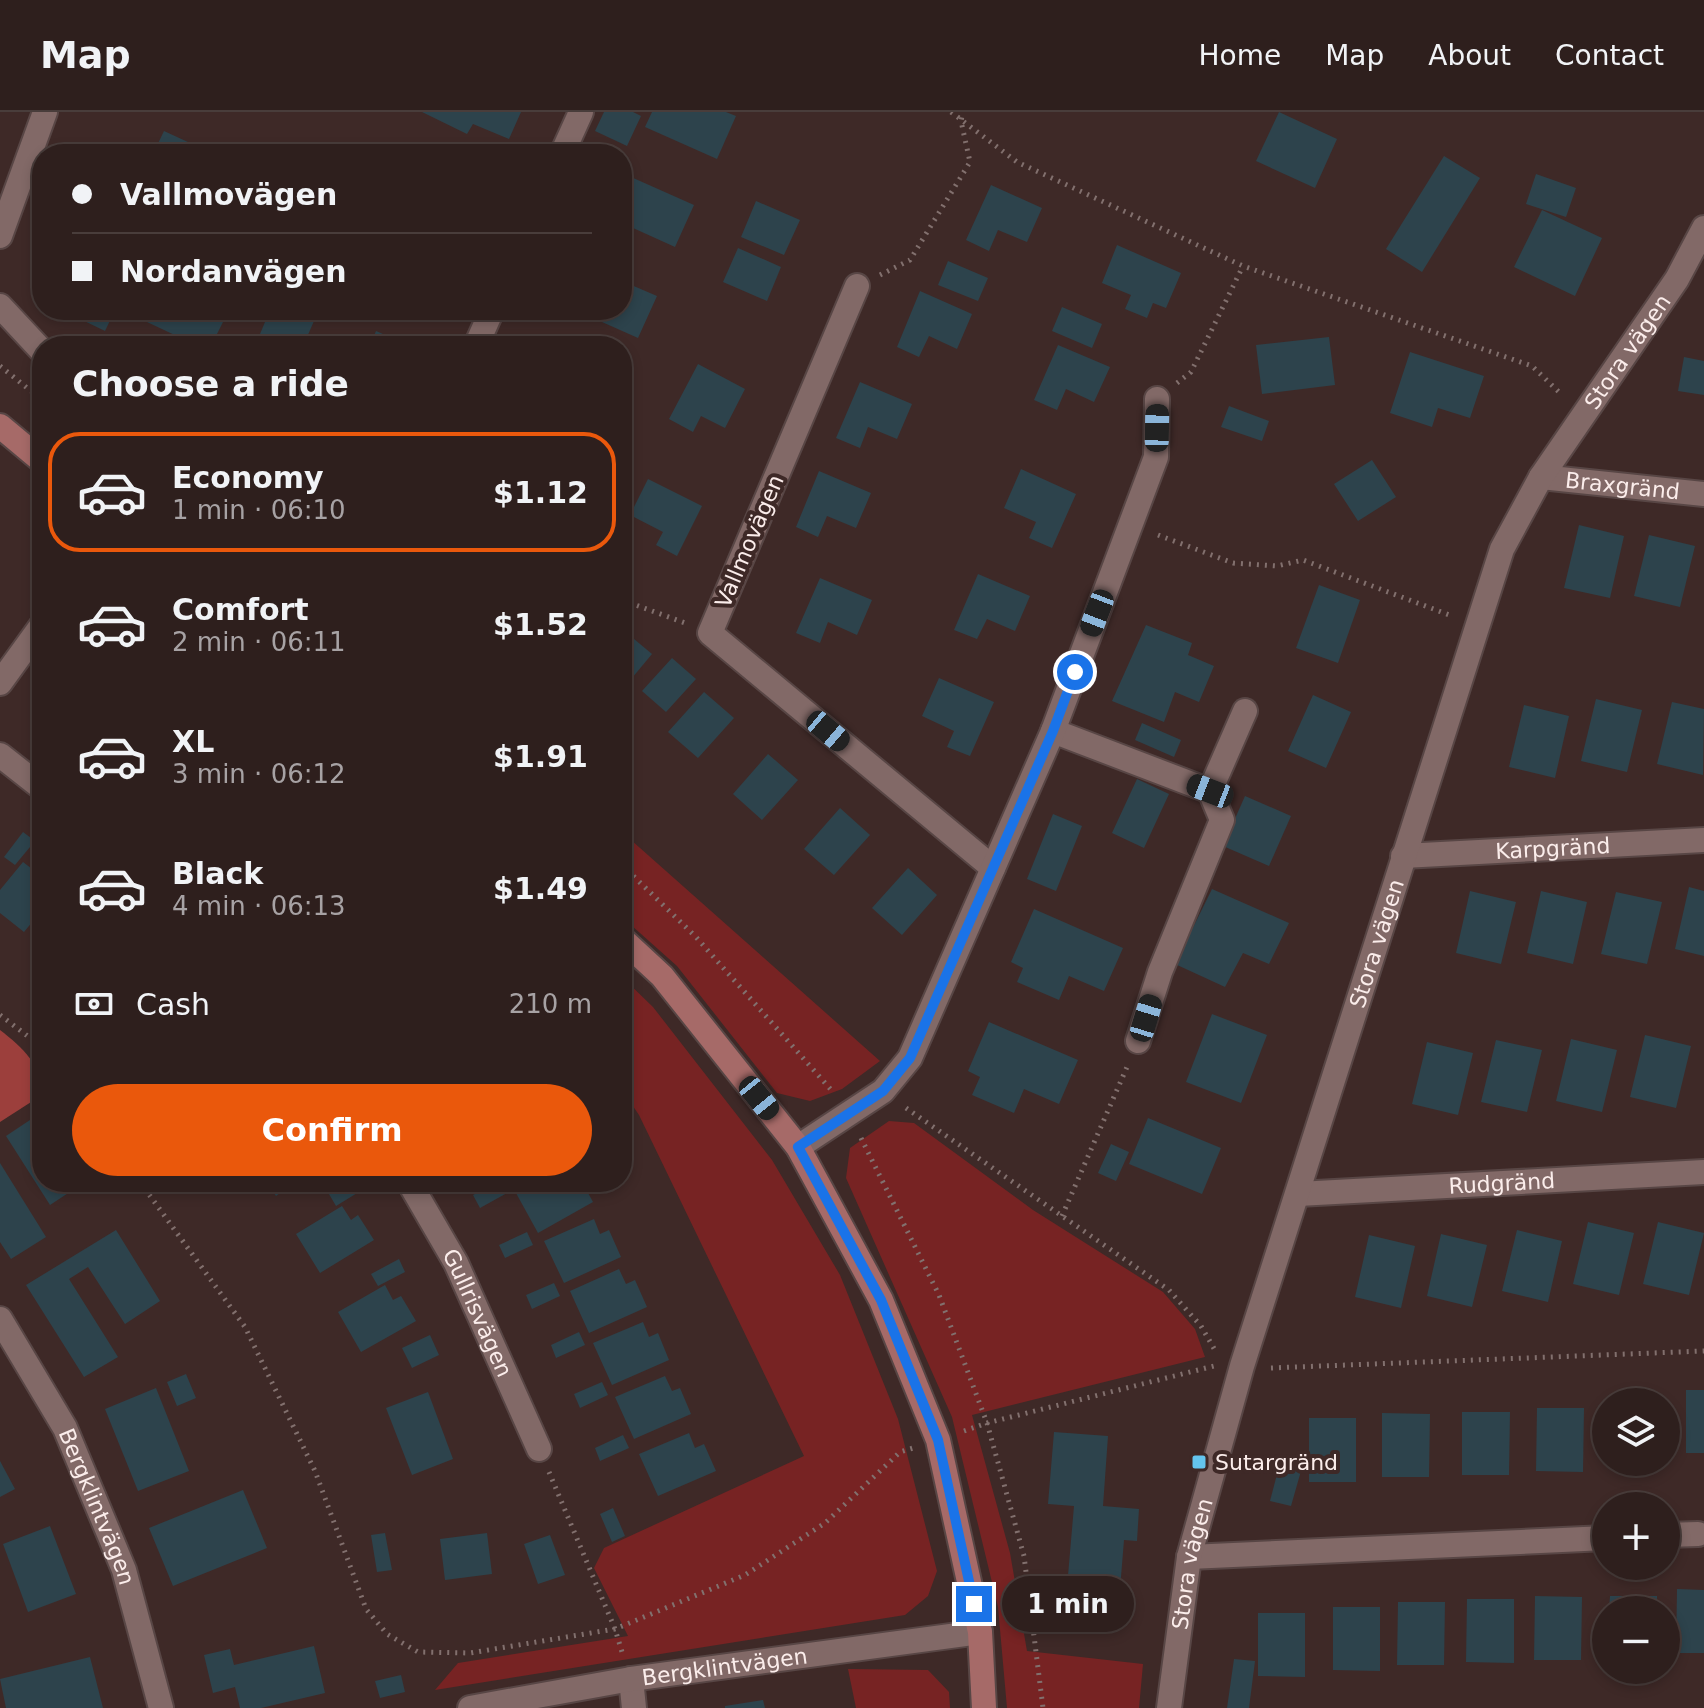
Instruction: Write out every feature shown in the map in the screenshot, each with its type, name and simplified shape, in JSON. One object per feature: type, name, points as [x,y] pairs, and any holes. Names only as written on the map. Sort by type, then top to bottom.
[{"type":"street","points":[[33,144],[45,112]]},
{"type":"street","points":[[567,144],[581,112]]},
{"type":"street","points":[[0,236],[32,148]]},
{"type":"street","name":"Stora vägen","points":[[1169,1708],[1189,1557],[1232,1365],[1298,1194],[1502,549],[1541,477],[1677,279],[1704,228]]},
{"type":"street","name":"Vallmovägen","points":[[857,286],[710,633],[993,868]]},
{"type":"street","points":[[0,306],[32,340]]},
{"type":"street","points":[[798,1147],[883,1091],[910,1058],[1053,731],[1156,457],[1157,399]]},
{"type":"street","points":[[0,426],[32,453]]},
{"type":"street","name":"Braxgränd","points":[[1541,477],[1704,494]]},
{"type":"street","points":[[0,683],[32,639]]},
{"type":"street","points":[[1138,1041],[1160,972],[1222,820],[1210,791],[1245,711]]},
{"type":"street","points":[[1053,731],[1210,791]]},
{"type":"street","points":[[0,755],[32,780]]},
{"type":"street","name":"Karpgränd","points":[[1403,856],[1704,840]]},
{"type":"street","points":[[632,948],[662,976],[798,1147],[881,1300],[938,1440],[980,1632],[984,1708]]},
{"type":"street","name":"Rudgränd","points":[[1298,1194],[1704,1172]]},
{"type":"street","name":"Gullrisvägen","points":[[415,1192],[456,1263],[539,1449]]},
{"type":"street","name":"Bergklintvägen","points":[[0,1319],[65,1428],[124,1570],[161,1708]]},
{"type":"street","points":[[1680,1535],[1698,1534]]},
{"type":"street","points":[[1189,1557],[1592,1539]]},
{"type":"street","name":"Bergklintvägen","points":[[470,1708],[631,1679],[980,1632]]},
{"type":"street","points":[[631,1679],[634,1708]]},
{"type":"path","points":[[951,112],[1017,162],[1243,266],[1532,366],[1582,416]]},
{"type":"path","points":[[857,286],[910,260],[970,162],[961,121],[963,112]]},
{"type":"path","points":[[1157,399],[1191,372],[1243,266]]},
{"type":"path","points":[[0,366],[32,392]]},
{"type":"path","points":[[1130,525],[1233,563],[1277,566],[1303,560],[1476,625]]},
{"type":"path","points":[[632,604],[710,633]]},
{"type":"path","points":[[0,1015],[32,1039]]},
{"type":"path","points":[[1062,1216],[1138,1041]]},
{"type":"path","points":[[883,1091],[1169,1290],[1232,1365]]},
{"type":"path","points":[[147,1192],[245,1327],[315,1471],[366,1609],[387,1634],[418,1652],[470,1653],[615,1629],[745,1575],[825,1523],[900,1452],[987,1423],[1232,1365],[1259,1369],[1704,1351]]},
{"type":"path","points":[[539,1449],[615,1629],[631,1679]]},
{"type":"shaded area","points":[[632,841],[880,1061],[842,1089],[810,1101],[777,1093],[677,966],[632,926]]},
{"type":"shaded area","points":[[632,987],[653,1007],[772,1160],[840,1275],[898,1419],[937,1571],[928,1596],[905,1615],[435,1690],[458,1663],[628,1636],[594,1568],[604,1548],[804,1456],[632,1105]]},
{"type":"shaded area","points":[[0,1030],[32,1061],[32,1101],[0,1122]]},
{"type":"shaded area","points":[[889,1121],[914,1123],[1033,1210],[1163,1292],[1195,1329],[1205,1357],[972,1415],[1010,1553],[1027,1651],[1143,1664],[1139,1708],[1007,1708],[998,1607],[952,1417],[846,1178],[850,1148]]},
{"type":"shaded area","points":[[848,1669],[928,1670],[949,1692],[950,1708],[856,1708]]},
{"type":"building","points":[[422,112],[521,112],[509,139],[473,124],[467,134]]},
{"type":"building","points":[[604,112],[633,112],[641,116],[628,144],[595,131]]},
{"type":"building","points":[[652,112],[726,112],[736,116],[717,159],[645,127]]},
{"type":"building","points":[[1279,112],[1337,139],[1315,188],[1256,161]]},
{"type":"building","points":[[164,131],[192,144],[158,144]]},
{"type":"building","points":[[1444,156],[1480,178],[1422,272],[1386,249]]},
{"type":"building","points":[[1536,174],[1576,188],[1566,217],[1526,204]]},
{"type":"building","points":[[632,177],[694,205],[675,247],[632,228]]},
{"type":"building","points":[[991,185],[1042,208],[1027,242],[998,230],[989,251],[966,240]]},
{"type":"building","points":[[756,201],[800,220],[784,255],[741,237]]},
{"type":"building","points":[[1542,210],[1602,238],[1575,296],[1514,267]]},
{"type":"building","points":[[1117,245],[1181,273],[1166,308],[1153,303],[1147,318],[1125,309],[1131,295],[1102,283]]},
{"type":"building","points":[[738,248],[781,267],[767,301],[723,282]]},
{"type":"building","points":[[948,261],[988,278],[978,301],[938,285]]},
{"type":"building","points":[[632,285],[657,296],[638,338],[598,320],[632,320]]},
{"type":"building","points":[[920,291],[972,314],[957,349],[929,336],[919,357],[897,347]]},
{"type":"building","points":[[1062,307],[1102,324],[1092,348],[1052,331]]},
{"type":"building","points":[[82,320],[110,320],[105,331]]},
{"type":"building","points":[[224,320],[216,336],[177,336],[147,322]]},
{"type":"building","points":[[266,320],[314,320],[307,336],[259,336]]},
{"type":"building","points":[[1329,337],[1335,385],[1262,394],[1256,345]]},
{"type":"building","points":[[1058,345],[1110,367],[1094,402],[1066,389],[1057,410],[1034,400]]},
{"type":"building","points":[[1410,352],[1484,376],[1470,418],[1438,408],[1432,427],[1390,413]]},
{"type":"building","points":[[1684,357],[1704,361],[1704,395],[1678,391]]},
{"type":"building","points":[[698,364],[745,389],[725,428],[701,416],[693,432],[669,419]]},
{"type":"building","points":[[860,382],[912,404],[897,439],[868,427],[860,448],[836,438]]},
{"type":"building","points":[[1229,406],[1269,421],[1262,441],[1221,427]]},
{"type":"building","points":[[1372,460],[1396,497],[1358,521],[1334,484]]},
{"type":"building","points":[[1021,469],[1076,494],[1052,548],[1029,538],[1036,522],[1004,508]]},
{"type":"building","points":[[819,471],[871,493],[856,528],[827,516],[818,537],[796,527]]},
{"type":"building","points":[[648,479],[702,506],[677,556],[656,545],[663,532],[632,516]]},
{"type":"building","points":[[1579,525],[1624,536],[1610,598],[1564,588]]},
{"type":"building","points":[[1649,535],[1695,546],[1680,607],[1634,596]]},
{"type":"building","points":[[978,574],[1030,596],[1015,631],[987,619],[977,639],[954,630]]},
{"type":"building","points":[[820,578],[872,600],[857,635],[828,622],[820,643],[796,633]]},
{"type":"building","points":[[1319,585],[1360,600],[1338,663],[1296,648]]},
{"type":"building","points":[[1146,625],[1192,643],[1188,655],[1214,666],[1199,702],[1175,692],[1164,722],[1112,701]]},
{"type":"building","points":[[632,637],[652,654],[632,678]]},
{"type":"building","points":[[672,658],[696,679],[666,712],[642,691]]},
{"type":"building","points":[[939,678],[994,702],[970,756],[947,747],[954,731],[922,716]]},
{"type":"building","points":[[704,692],[734,718],[698,758],[668,732]]},
{"type":"building","points":[[1313,695],[1351,712],[1326,768],[1288,751]]},
{"type":"building","points":[[1596,699],[1642,710],[1627,772],[1581,761]]},
{"type":"building","points":[[1672,702],[1704,709],[1703,775],[1657,764]]},
{"type":"building","points":[[1524,705],[1569,716],[1555,778],[1509,767]]},
{"type":"building","points":[[1142,723],[1181,740],[1174,757],[1135,740]]},
{"type":"building","points":[[768,754],[798,780],[762,820],[733,794]]},
{"type":"building","points":[[1137,779],[1169,794],[1144,848],[1112,833]]},
{"type":"building","points":[[1245,796],[1291,816],[1269,866],[1223,846]]},
{"type":"building","points":[[840,808],[870,835],[834,875],[804,849]]},
{"type":"building","points":[[1053,814],[1082,826],[1056,891],[1027,879]]},
{"type":"building","points":[[23,832],[32,839],[32,845],[15,865],[4,857]]},
{"type":"building","points":[[23,862],[32,869],[32,922],[24,932],[0,913],[0,890]]},
{"type":"building","points":[[908,868],[937,895],[902,935],[872,908]]},
{"type":"building","points":[[1689,887],[1704,891],[1704,956],[1675,949]]},
{"type":"building","points":[[1212,889],[1289,923],[1269,964],[1243,953],[1225,987],[1175,964]]},
{"type":"building","points":[[1470,891],[1516,902],[1501,964],[1456,953]]},
{"type":"building","points":[[1541,891],[1587,902],[1573,964],[1527,953]]},
{"type":"building","points":[[1616,892],[1662,902],[1647,964],[1601,954]]},
{"type":"building","points":[[1034,909],[1123,948],[1104,991],[1069,976],[1059,1000],[1017,982],[1023,968],[1011,962]]},
{"type":"building","points":[[1212,1014],[1267,1035],[1241,1103],[1186,1082]]},
{"type":"building","points":[[989,1022],[1078,1060],[1059,1104],[1024,1089],[1014,1113],[972,1095],[980,1077],[968,1071]]},
{"type":"building","points":[[1645,1035],[1691,1046],[1676,1108],[1630,1097]]},
{"type":"building","points":[[1571,1039],[1617,1050],[1602,1112],[1556,1101]]},
{"type":"building","points":[[1496,1040],[1542,1050],[1527,1112],[1481,1102]]},
{"type":"building","points":[[1427,1042],[1473,1053],[1458,1115],[1412,1104]]},
{"type":"building","points":[[1148,1118],[1221,1148],[1202,1194],[1129,1164]]},
{"type":"building","points":[[32,1119],[32,1177],[6,1136]]},
{"type":"building","points":[[1111,1144],[1129,1152],[1116,1181],[1098,1173]]},
{"type":"building","points":[[0,1163],[46,1237],[11,1259],[0,1242]]},
{"type":"building","points":[[42,1192],[70,1192],[50,1205]]},
{"type":"building","points":[[332,1192],[359,1192],[336,1206],[329,1194]]},
{"type":"building","points":[[479,1192],[507,1193],[480,1208],[473,1195]]},
{"type":"building","points":[[588,1192],[593,1202],[538,1233],[516,1193]]},
{"type":"building","points":[[342,1206],[351,1220],[358,1215],[374,1240],[320,1273],[296,1234]]},
{"type":"building","points":[[594,1219],[600,1234],[609,1230],[621,1257],[564,1283],[544,1241]]},
{"type":"building","points":[[1588,1222],[1634,1233],[1619,1295],[1573,1284]]},
{"type":"building","points":[[1658,1222],[1704,1233],[1689,1295],[1643,1284]]},
{"type":"building","points":[[116,1230],[160,1301],[125,1324],[88,1267],[69,1279],[118,1357],[84,1377],[26,1285]]},
{"type":"building","points":[[1517,1230],[1562,1241],[1548,1302],[1502,1291]]},
{"type":"building","points":[[527,1232],[533,1245],[505,1258],[499,1245]]},
{"type":"building","points":[[1441,1234],[1487,1245],[1472,1307],[1427,1296]]},
{"type":"building","points":[[1369,1235],[1415,1246],[1401,1308],[1355,1297]]},
{"type":"building","points":[[399,1259],[405,1272],[378,1286],[371,1274]]},
{"type":"building","points":[[619,1269],[626,1284],[635,1280],[647,1307],[589,1333],[570,1291]]},
{"type":"building","points":[[554,1283],[560,1296],[532,1309],[526,1295]]},
{"type":"building","points":[[385,1285],[393,1300],[401,1296],[416,1321],[361,1352],[338,1312]]},
{"type":"building","points":[[643,1322],[649,1337],[658,1333],[669,1360],[612,1385],[593,1343]]},
{"type":"building","points":[[579,1332],[585,1345],[556,1358],[551,1345]]},
{"type":"building","points":[[430,1335],[439,1355],[412,1368],[402,1348]]},
{"type":"building","points":[[186,1374],[196,1398],[177,1406],[167,1382]]},
{"type":"building","points":[[665,1376],[672,1391],[680,1388],[691,1414],[634,1439],[615,1397]]},
{"type":"building","points":[[602,1382],[608,1395],[580,1408],[574,1394]]},
{"type":"building","points":[[156,1388],[189,1471],[138,1491],[105,1409]]},
{"type":"building","points":[[1686,1390],[1704,1390],[1704,1453],[1686,1453]]},
{"type":"building","points":[[428,1392],[453,1459],[412,1475],[386,1408]]},
{"type":"building","points":[[1537,1408],[1584,1408],[1583,1472],[1536,1471]]},
{"type":"building","points":[[1462,1412],[1510,1412],[1509,1475],[1462,1475]]},
{"type":"building","points":[[1382,1413],[1430,1414],[1429,1477],[1382,1477]]},
{"type":"building","points":[[1309,1418],[1356,1418],[1356,1482],[1309,1482]]},
{"type":"building","points":[[1054,1432],[1108,1436],[1103,1506],[1139,1509],[1137,1541],[1124,1540],[1117,1626],[1064,1622],[1074,1506],[1048,1504]]},
{"type":"building","points":[[689,1433],[695,1448],[704,1444],[716,1471],[658,1496],[639,1454]]},
{"type":"building","points":[[623,1435],[629,1448],[600,1461],[595,1448]]},
{"type":"building","points":[[1281,1459],[1303,1464],[1291,1506],[1270,1501]]},
{"type":"building","points":[[0,1461],[15,1489],[0,1497]]},
{"type":"building","points":[[243,1490],[267,1548],[173,1586],[149,1528]]},
{"type":"building","points":[[613,1508],[625,1536],[612,1542],[600,1514]]},
{"type":"building","points":[[50,1526],[76,1594],[28,1612],[3,1544]]},
{"type":"building","points":[[385,1533],[392,1570],[377,1572],[371,1535]]},
{"type":"building","points":[[487,1533],[492,1574],[445,1580],[440,1539]]},
{"type":"building","points":[[550,1535],[565,1575],[538,1584],[524,1544]]},
{"type":"building","points":[[1677,1589],[1704,1590],[1704,1653],[1680,1653],[1680,1596],[1677,1596]]},
{"type":"building","points":[[1535,1596],[1582,1597],[1581,1660],[1534,1660]]},
{"type":"building","points":[[1467,1599],[1514,1599],[1514,1663],[1466,1662]]},
{"type":"building","points":[[1398,1602],[1445,1602],[1444,1665],[1397,1665]]},
{"type":"building","points":[[1333,1607],[1380,1607],[1380,1671],[1333,1670]]},
{"type":"building","points":[[1258,1613],[1305,1613],[1305,1677],[1258,1676]]},
{"type":"building","points":[[314,1646],[325,1693],[261,1708],[240,1708],[235,1687],[213,1693],[204,1655],[230,1649],[234,1665]]},
{"type":"building","points":[[90,1657],[103,1708],[6,1708],[0,1679]]},
{"type":"building","points":[[1234,1659],[1255,1661],[1249,1708],[1227,1708]]},
{"type":"building","points":[[401,1675],[405,1692],[380,1698],[375,1681]]},
{"type":"building","points":[[763,1700],[765,1708],[725,1708],[725,1706]]},
{"type":"place","name":"Sutargränd","points":[[1199,1462]]},
{"type":"route","points":[[974,1604],[938,1440],[881,1300],[798,1147],[883,1091],[910,1058],[1053,731],[1075,672]]}]
